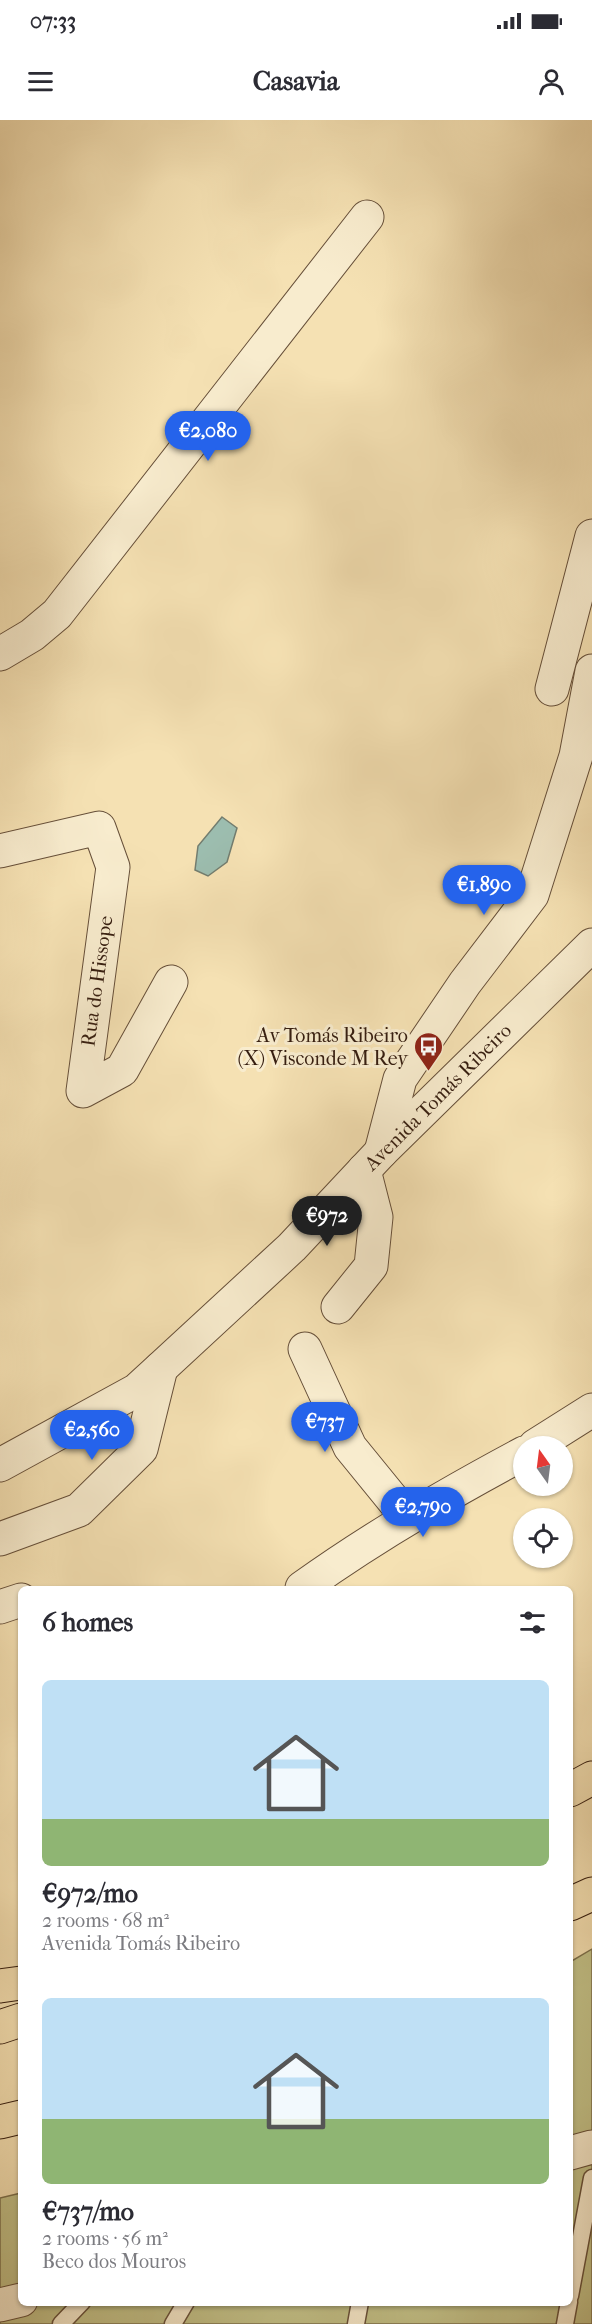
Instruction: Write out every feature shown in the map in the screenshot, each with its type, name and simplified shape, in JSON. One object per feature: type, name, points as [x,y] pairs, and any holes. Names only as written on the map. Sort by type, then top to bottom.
[{"type":"highway","points":[[573,1788],[592,1778]]},
{"type":"highway","points":[[573,1903],[592,1894]]},
{"type":"highway","points":[[0,1986],[18,1983]]},
{"type":"highway","points":[[0,2027],[18,2021]]},
{"type":"highway","points":[[0,2122],[18,2118]]},
{"type":"street","points":[[0,654],[32,635],[57,614],[367,216]]},
{"type":"street","points":[[552,688],[592,536]]},
{"type":"street","points":[[338,1307],[371,1266],[376,1217],[373,1161],[400,1079],[465,983],[532,895],[576,756],[592,671]]},
{"type":"street","name":"Rua do Hissope","points":[[0,850],[99,828],[113,867],[82,1091],[122,1071],[171,982]]},
{"type":"street","name":"Avenida Tomás Ribeiro","points":[[0,1465],[137,1390],[292,1247],[373,1161],[592,945]]},
{"type":"street","points":[[305,1349],[350,1447],[407,1518]]},
{"type":"street","points":[[0,1539],[79,1510],[141,1449],[161,1368]]},
{"type":"street","points":[[551,1436],[592,1410]]},
{"type":"street","points":[[305,1586],[361,1545],[513,1459]]},
{"type":"street","points":[[0,1607],[18,1601]]},
{"type":"street","points":[[573,2152],[592,2147]]},
{"type":"street","points":[[0,2305],[18,2301]]},
{"type":"lane","points":[[573,2280],[592,2178]]},
{"type":"lane","points":[[61,2324],[78,2306]]},
{"type":"lane","points":[[173,2324],[184,2306]]},
{"type":"lane","points":[[356,2324],[359,2306]]},
{"type":"lane","points":[[565,2324],[568,2306]]},
{"type":"shaded area","points":[[222,817],[237,828],[227,862],[208,876],[195,870],[198,846]]},
{"type":"shaded area","points":[[592,1949],[592,2324],[0,2324],[0,2198],[18,2194],[18,2306],[573,2306],[573,1960]]},
{"type":"place","name":"Av Tomás Ribeiro (X) Visconde M Rey","points":[[429,1072]]}]
